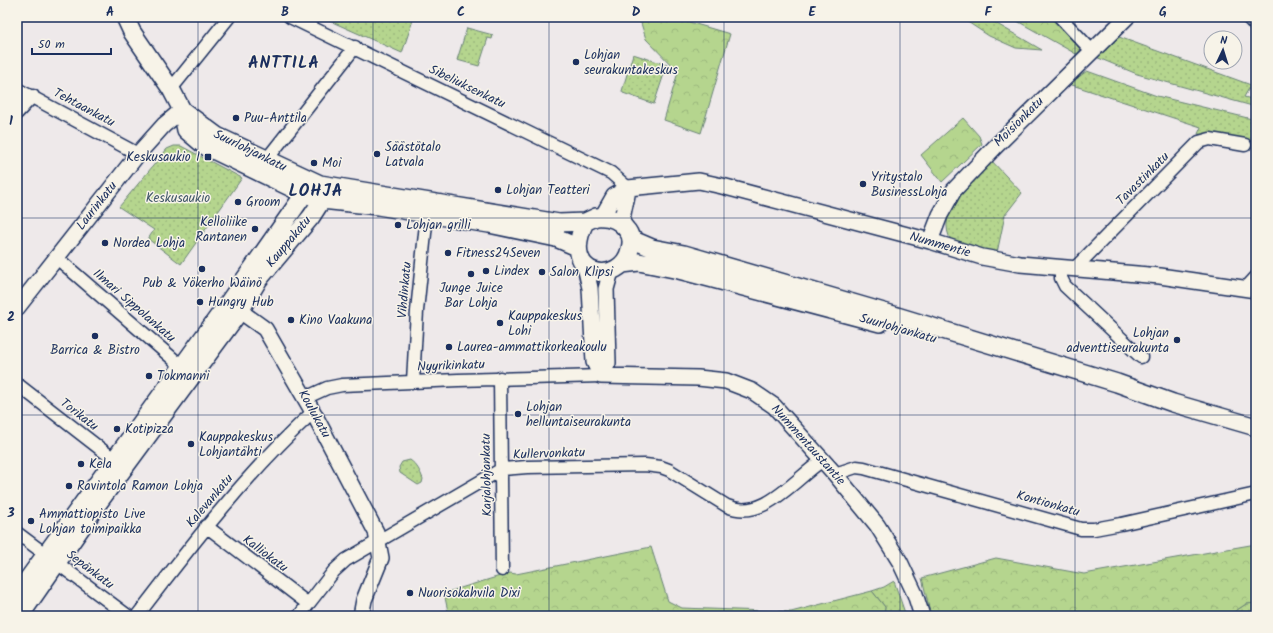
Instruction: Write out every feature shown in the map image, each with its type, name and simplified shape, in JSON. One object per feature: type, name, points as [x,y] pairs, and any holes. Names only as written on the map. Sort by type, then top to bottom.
[{"type":"main road","points":[[125,17],[132,32],[171,89],[182,110]]},
{"type":"main road","name":"Suurlohjankatu","points":[[182,110],[217,136],[267,159],[321,192],[426,214],[545,235],[577,247]]},
{"type":"main road","name":"Suurlohjankatu","points":[[182,110],[186,130],[205,146],[305,193],[321,192],[559,223],[584,222]]},
{"type":"main road","name":"Kauppakatu","points":[[234,307],[259,280],[311,217],[321,192]]},
{"type":"main road","name":"Kauppakatu","points":[[20,616],[51,558],[234,307],[305,193]]},
{"type":"main road","points":[[602,216],[613,218],[622,224],[627,230],[631,239],[630,251],[617,268],[596,272],[585,266],[579,256],[577,247],[584,222],[602,216]]},
{"type":"main road","name":"Suurlohjankatu","points":[[631,239],[652,248],[684,254],[894,316],[1117,383],[1173,403],[1256,427]]},
{"type":"main road","name":"Suurlohjankatu","points":[[617,268],[639,262],[679,270],[884,324],[1039,372],[1115,392],[1173,403]]},
{"type":"main road","name":"Kauppakatu","points":[[17,594],[51,558]]},
{"type":"street","points":[[171,89],[229,17]]},
{"type":"street","name":"Sibeliuksenkatu","points":[[290,17],[355,47],[611,173],[628,188]]},
{"type":"street","points":[[1060,17],[1092,51]]},
{"type":"street","name":"Moisionkatu","points":[[930,241],[940,215],[954,190],[1127,17]]},
{"type":"street","points":[[1247,17],[1256,26]]},
{"type":"street","points":[[267,159],[355,47]]},
{"type":"street","name":"Tehtaankatu","points":[[17,89],[33,96],[138,154]]},
{"type":"street","points":[[17,113],[33,96]]},
{"type":"street","name":"Laurinkatu","points":[[17,308],[138,154],[164,125],[182,110]]},
{"type":"street","name":"Tavastinkatu","points":[[1068,268],[1199,142],[1210,139],[1245,145]]},
{"type":"street","name":"Nummentie","points":[[602,216],[614,196],[628,188],[699,181],[930,241],[982,257],[1020,264],[1160,276],[1250,290]]},
{"type":"street","points":[[622,224],[622,211],[627,201],[628,188]]},
{"type":"street","name":"Vihdinkatu","points":[[414,375],[426,214]]},
{"type":"street","name":"Ilmari Sippolankatu","points":[[57,258],[187,371]]},
{"type":"street","points":[[585,266],[590,288],[594,362],[600,376]]},
{"type":"street","points":[[600,376],[608,363],[606,289],[617,268]]},
{"type":"street","points":[[1068,268],[1061,278],[1065,286],[1141,357]]},
{"type":"street","points":[[1250,290],[1256,277]]},
{"type":"street","name":"Koulukatu","points":[[234,307],[265,330],[313,412],[376,532],[379,541]]},
{"type":"street","name":"Nyyrikinkatu","points":[[305,398],[327,388],[414,375],[500,378],[600,376]]},
{"type":"street","name":"Nummentaustantie","points":[[600,376],[698,378],[726,381],[752,391],[774,406],[823,460],[877,525],[900,562],[915,594],[922,616]]},
{"type":"street","name":"Karjalohjankatu","points":[[500,378],[502,570]]},
{"type":"street","name":"Torikatu","points":[[17,384],[119,463]]},
{"type":"street","name":"Kalevankatu","points":[[137,616],[206,526],[277,446],[313,412]]},
{"type":"street","name":"Kullervonkatu","points":[[299,616],[307,603],[346,560],[502,469],[527,467],[645,465],[661,467],[727,506],[737,510],[744,510],[753,509],[767,503],[823,460]]},
{"type":"street","name":"Kontionkatu","points":[[835,474],[856,467],[864,468],[1081,529],[1094,529],[1121,524],[1256,494]]},
{"type":"street","name":"Kalliokatu","points":[[206,526],[307,603]]},
{"type":"street","name":"Sepänkatu","points":[[17,533],[128,616]]},
{"type":"street","points":[[361,616],[364,600],[379,565],[381,550],[379,541]]},
{"type":"green space","points":[[321,17],[414,17],[402,53]]},
{"type":"green space","points":[[639,17],[691,17],[689,22],[730,34],[701,133],[664,120],[678,72],[646,39]]},
{"type":"green space","points":[[960,17],[985,17],[1042,50],[1016,48],[989,36]]},
{"type":"green space","points":[[1010,17],[1039,17],[1045,20],[1055,17],[1080,43],[1080,51],[1076,54]]},
{"type":"green space","points":[[467,28],[493,35],[492,39],[488,38],[479,66],[457,60]]},
{"type":"green space","points":[[1119,37],[1203,68],[1203,70],[1210,70],[1251,85],[1244,97],[1256,100],[1256,107],[1137,74],[1096,57]]},
{"type":"green space","points":[[633,54],[667,65],[654,104],[623,93],[622,91]]},
{"type":"green space","points":[[1087,71],[1157,96],[1256,120],[1256,141],[1198,134],[1201,127],[1069,84]]},
{"type":"green space","points":[[963,118],[979,136],[982,144],[942,182],[921,155]]},
{"type":"green space","name":"Keskusaukio","points":[[174,146],[181,146],[242,178],[181,264],[148,239],[154,230],[119,207],[167,149]]},
{"type":"green space","points":[[990,159],[1022,193],[1005,215],[997,253],[952,242],[947,231],[947,220],[957,197]]},
{"type":"green space","points":[[410,460],[418,468],[423,479],[422,483],[418,485],[400,473],[399,467],[402,462]]},
{"type":"green space","points":[[1256,544],[1256,603],[1246,604],[1228,616],[931,616],[922,578],[996,558],[1084,574]]},
{"type":"green space","points":[[651,547],[668,601],[682,608],[791,612],[872,591],[885,607],[884,616],[449,616],[444,593],[510,573],[516,574]]},
{"type":"green space","points":[[894,581],[906,616],[884,616],[885,607],[872,591],[884,587]]},
{"type":"green space","points":[[1256,603],[1256,616],[1228,616],[1246,604]]},
{"type":"place","name":"Lohjan seurakuntakeskus","points":[[576,62]]},
{"type":"place","name":"Puu-Anttila","points":[[236,118]]},
{"type":"place","name":"Säästötalo Latvala","points":[[377,154]]},
{"type":"place","name":"Keskusaukio I","points":[[208,157]]},
{"type":"place","name":"Moi","points":[[314,163]]},
{"type":"place","name":"Yritystalo BusinessLohja","points":[[863,184]]},
{"type":"place","name":"Lohjan Teatteri","points":[[498,190]]},
{"type":"place","name":"Groom","points":[[238,202]]},
{"type":"place","name":"Lohjan grilli","points":[[398,225]]},
{"type":"place","name":"Kelloliike Rantanen","points":[[255,229]]},
{"type":"place","name":"Nordea Lohja","points":[[105,243]]},
{"type":"place","name":"Fitness24Seven","points":[[448,253]]},
{"type":"place","name":"Pub & Yökerho Wäinö","points":[[202,269]]},
{"type":"place","name":"Lindex","points":[[486,271]]},
{"type":"place","name":"Salon Klipsi","points":[[542,272]]},
{"type":"place","name":"Junge Juice Bar Lohja","points":[[471,274]]},
{"type":"place","name":"Hungry Hub","points":[[200,302]]},
{"type":"place","name":"Kino Vaakuna","points":[[291,320]]},
{"type":"place","name":"Kauppakeskus Lohi","points":[[500,323]]},
{"type":"place","name":"Barrica & Bistro","points":[[95,336]]},
{"type":"place","name":"Lohjan adventtiseurakunta","points":[[1177,340]]},
{"type":"place","name":"Laurea-ammattikorkeakoulu","points":[[449,347]]},
{"type":"place","name":"Tokmanni","points":[[149,376]]},
{"type":"place","name":"Lohjan helluntaiseurakunta","points":[[518,414]]},
{"type":"place","name":"Kotipizza","points":[[117,429]]},
{"type":"place","name":"Kauppakeskus Lohjantähti","points":[[191,444]]},
{"type":"place","name":"Kela","points":[[81,464]]},
{"type":"place","name":"Ravintola Ramon Lohja","points":[[69,486]]},
{"type":"place","name":"Ammattiopisto Live Lohjan toimipaikka","points":[[31,521]]},
{"type":"place","name":"Nuorisokahvila Dixi","points":[[410,593]]},
{"type":"district","name":"ANTTILA","points":[[284,63]]},
{"type":"district","name":"LOHJA","points":[[316,191]]}]
